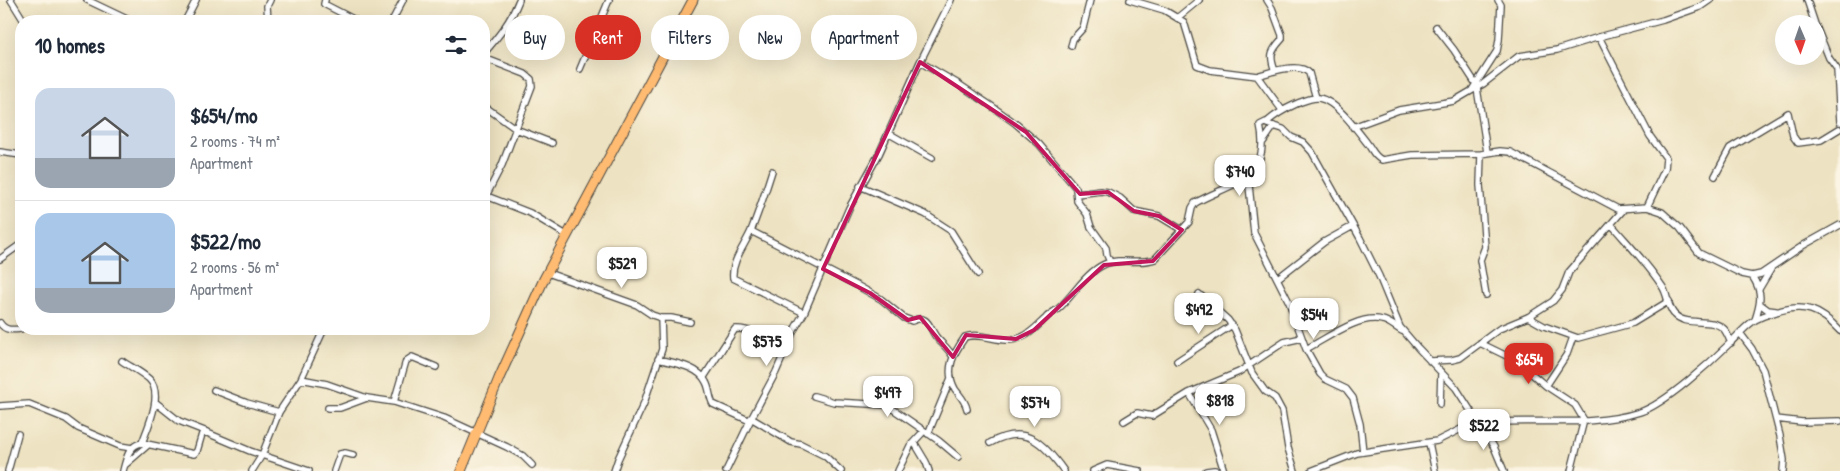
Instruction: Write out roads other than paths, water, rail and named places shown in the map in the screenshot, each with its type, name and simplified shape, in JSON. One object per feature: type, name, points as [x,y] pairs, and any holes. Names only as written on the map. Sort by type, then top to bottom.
[{"type":"main road","points":[[461,471],[500,376],[548,273],[693,0]]},
{"type":"street","points":[[11,0],[20,15]]},
{"type":"street","points":[[87,0],[118,15]]},
{"type":"street","points":[[188,15],[196,0]]},
{"type":"street","points":[[268,15],[267,6],[270,0]]},
{"type":"street","points":[[325,0],[324,4],[345,15]]},
{"type":"street","points":[[395,15],[403,0]]},
{"type":"street","points":[[490,46],[504,29],[515,10],[518,0]]},
{"type":"street","points":[[580,69],[610,0]]},
{"type":"street","points":[[726,471],[804,313],[860,186],[879,154],[920,62],[952,0]]},
{"type":"street","points":[[1071,46],[1073,39],[1082,28],[1090,0]]},
{"type":"street","points":[[1130,0],[1164,10],[1186,26],[1195,60],[1199,66],[1210,70],[1257,76],[1296,68],[1307,70],[1316,98]]},
{"type":"street","points":[[1177,18],[1199,0]]},
{"type":"street","points":[[1267,0],[1280,26],[1282,37],[1271,56],[1275,71]]},
{"type":"street","points":[[1477,86],[1493,60],[1499,40],[1501,5],[1498,0]]},
{"type":"street","points":[[1353,126],[1398,110],[1449,103],[1470,92],[1519,56],[1557,50],[1669,18],[1700,7],[1710,0]]},
{"type":"street","points":[[1807,0],[1812,15]]},
{"type":"street","points":[[1436,27],[1454,50],[1477,86],[1484,153],[1480,185],[1485,248],[1480,260],[1486,295]]},
{"type":"street","points":[[1599,37],[1650,136],[1666,158],[1665,169],[1646,207]]},
{"type":"street","points":[[1715,176],[1730,148],[1788,113],[1793,136],[1797,143],[1820,140],[1840,124],[1837,69],[1825,50]]},
{"type":"street","points":[[490,60],[525,74],[530,79],[532,86],[502,165],[490,187]]},
{"type":"street","points":[[920,62],[960,85],[1026,132],[1058,165],[1076,188],[1077,200],[1087,214],[1091,227],[1106,248],[1110,262]]},
{"type":"street","points":[[1257,76],[1282,110]]},
{"type":"street","points":[[1263,142],[1260,125],[1282,110],[1309,99],[1325,100],[1334,106],[1353,126],[1376,156],[1382,160],[1412,155],[1510,152],[1618,209],[1646,207],[1658,210],[1670,218],[1698,253],[1736,272],[1752,276],[1772,268],[1804,244],[1840,225]]},
{"type":"street","points":[[490,110],[516,129],[552,143]]},
{"type":"street","points":[[1266,122],[1283,129],[1293,138],[1303,142],[1312,152],[1379,276],[1400,327],[1456,388],[1494,447],[1504,471]]},
{"type":"street","points":[[898,471],[906,453],[914,442],[926,433],[951,378],[953,357],[967,336],[1011,340],[1023,337],[1059,308],[1094,271],[1110,262],[1155,260],[1189,222],[1195,203],[1229,188],[1248,176],[1256,167],[1263,142],[1274,126]]},
{"type":"street","points":[[888,133],[932,158]]},
{"type":"street","points":[[0,152],[15,154]]},
{"type":"street","points":[[772,170],[751,231],[738,256],[732,275],[733,278],[804,313]]},
{"type":"street","points":[[1248,176],[1253,230],[1289,302],[1306,349],[1322,377],[1346,389],[1354,398],[1360,424],[1363,452]]},
{"type":"street","points":[[860,186],[925,214],[951,230],[978,274]]},
{"type":"street","points":[[1077,194],[1108,192],[1120,198],[1134,211],[1158,216],[1182,230]]},
{"type":"street","points":[[490,198],[530,214],[568,236]]},
{"type":"street","points":[[1430,361],[1455,360],[1499,329],[1528,317],[1557,297],[1569,272],[1624,209]]},
{"type":"street","points":[[1611,224],[1646,263],[1662,286],[1673,312],[1679,318],[1687,321],[1708,322],[1721,328],[1725,331],[1731,343]]},
{"type":"street","points":[[1278,278],[1324,242],[1353,226]]},
{"type":"street","points":[[751,231],[870,293],[908,320],[912,321],[917,318],[924,320],[953,357]]},
{"type":"street","points":[[0,259],[15,250]]},
{"type":"street","points":[[1759,289],[1772,268]]},
{"type":"street","points":[[548,273],[590,290],[626,301],[661,318],[690,322]]},
{"type":"street","points":[[1752,276],[1759,289],[1760,304],[1755,320]]},
{"type":"street","points":[[1200,294],[1220,311],[1232,326],[1248,366],[1260,385],[1275,398],[1282,411],[1288,448],[1295,471]]},
{"type":"street","points":[[1528,317],[1544,326],[1578,338],[1633,323],[1669,301]]},
{"type":"street","points":[[1760,304],[1768,310],[1774,311],[1797,307],[1816,311],[1840,331]]},
{"type":"street","points":[[1311,471],[1363,452],[1429,443],[1478,423],[1584,420],[1629,414],[1649,408],[1704,368],[1755,320],[1781,310]]},
{"type":"street","points":[[614,471],[644,403],[658,359],[663,341],[661,318]]},
{"type":"street","points":[[1306,349],[1350,325],[1368,320],[1378,319],[1385,321],[1405,333]]},
{"type":"street","points":[[0,323],[4,328],[15,329]]},
{"type":"street","points":[[1177,361],[1232,326]]},
{"type":"street","points":[[704,377],[735,329],[741,329],[758,335],[786,348]]},
{"type":"street","points":[[1740,333],[1752,349],[1763,370],[1776,419],[1783,455],[1783,471]]},
{"type":"street","points":[[252,471],[262,455],[279,412],[301,379],[321,335]]},
{"type":"street","points":[[1546,386],[1568,354],[1574,337]]},
{"type":"street","points":[[1124,421],[1137,412],[1152,416],[1190,393],[1240,372],[1284,342],[1302,338]]},
{"type":"street","points":[[1480,343],[1517,361],[1546,386],[1575,405],[1584,420],[1571,471]]},
{"type":"street","points":[[394,402],[406,361],[409,358],[412,357],[436,367]]},
{"type":"street","points":[[658,359],[696,371],[704,377],[713,404],[750,419],[791,442],[801,444],[825,456],[841,471]]},
{"type":"street","points":[[122,361],[150,380],[156,391],[145,444],[124,468]]},
{"type":"street","points":[[1440,404],[1441,372]]},
{"type":"street","points":[[951,378],[967,409]]},
{"type":"street","points":[[301,379],[327,384],[367,398],[394,402],[444,418],[477,432],[523,456],[532,464]]},
{"type":"street","points":[[214,390],[247,403],[279,412]]},
{"type":"street","points":[[1190,393],[1211,430],[1224,471]]},
{"type":"street","points":[[814,396],[834,402],[885,404],[896,410],[958,457]]},
{"type":"street","points":[[328,408],[340,408],[367,398]]},
{"type":"street","points":[[155,402],[179,420],[237,446],[309,471]]},
{"type":"street","points":[[0,406],[29,404],[66,419],[78,428],[120,446],[132,448]]},
{"type":"street","points":[[1776,419],[1802,422],[1840,421]]},
{"type":"street","points":[[124,468],[126,459],[136,444],[145,444],[194,454],[202,434],[207,432]]},
{"type":"street","points":[[8,471],[18,434]]},
{"type":"street","points":[[990,443],[1013,435],[1028,436],[1040,443],[1064,471]]},
{"type":"street","points":[[914,442],[929,471]]},
{"type":"street","points":[[1429,443],[1436,471]]},
{"type":"street","points":[[334,471],[340,454],[353,454]]},
{"type":"street","points":[[1093,471],[1107,465],[1140,471]]},
{"type":"street","points":[[1206,471],[1220,471]]}]
